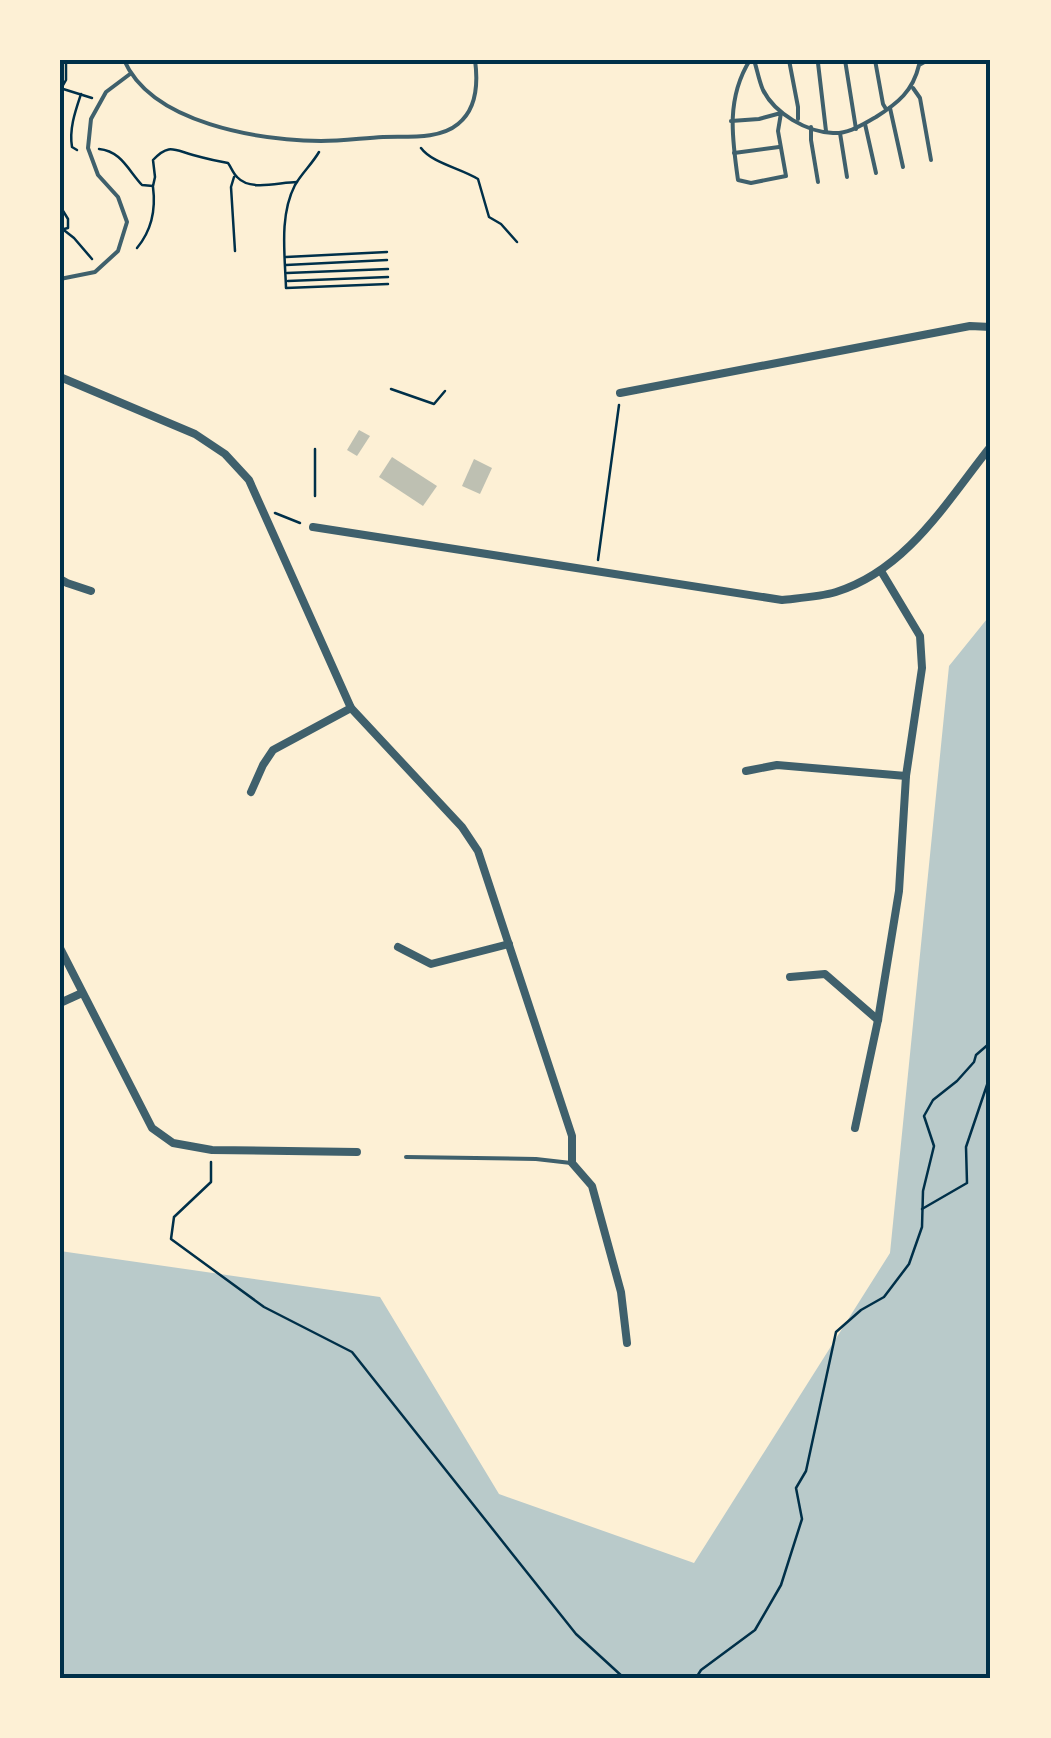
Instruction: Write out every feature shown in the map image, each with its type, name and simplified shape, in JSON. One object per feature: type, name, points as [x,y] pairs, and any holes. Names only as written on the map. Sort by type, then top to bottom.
[{"type":"street","points":[[620,394],[970,326],[991,327]]},
{"type":"street","points":[[60,377],[194,434],[225,454],[249,480],[350,708],[462,827],[478,851],[572,1136],[572,1163],[592,1186],[620,1292],[627,1342]]},
{"type":"street","points":[[313,527],[782,600],[836,592],[881,571],[911,546],[991,446]]},
{"type":"street","points":[[855,1128],[899,891],[906,776],[922,668],[920,636],[881,571]]},
{"type":"street","points":[[60,579],[91,591]]},
{"type":"street","points":[[251,792],[273,750],[350,708]]},
{"type":"street","points":[[746,770],[777,764],[906,776]]},
{"type":"street","points":[[398,947],[432,964],[509,944]]},
{"type":"street","points":[[60,948],[152,1128],[173,1143],[212,1150],[357,1152]]},
{"type":"street","points":[[790,977],[824,974],[878,1020]]},
{"type":"street","points":[[60,1004],[82,993]]},
{"type":"lane","points":[[124,60],[130,74],[148,93],[196,121],[247,133],[320,141],[437,134],[459,124],[474,99],[475,60]]},
{"type":"lane","points":[[781,112],[778,131],[786,176],[751,183],[738,180],[731,121],[740,75],[752,60],[764,90],[781,112],[826,132],[856,129],[889,109],[907,95],[918,63],[928,60]]},
{"type":"lane","points":[[790,60],[798,122]]},
{"type":"lane","points":[[845,60],[856,129]]},
{"type":"lane","points":[[875,60],[883,104],[889,109],[903,167]]},
{"type":"lane","points":[[818,63],[826,132]]},
{"type":"lane","points":[[60,279],[94,272],[118,251],[127,222],[118,197],[98,175],[88,148],[91,119],[106,92],[130,74]]},
{"type":"lane","points":[[912,86],[920,98],[931,160]]},
{"type":"lane","points":[[731,121],[759,120],[781,112]]},
{"type":"lane","points":[[864,124],[876,172]]},
{"type":"lane","points":[[811,128],[818,182]]},
{"type":"lane","points":[[840,132],[847,177]]},
{"type":"lane","points":[[734,153],[781,146]]},
{"type":"lane","points":[[406,1157],[572,1163]]},
{"type":"path","points":[[66,60],[66,80],[61,88],[100,104]]},
{"type":"path","points":[[80,94],[72,122],[72,147],[78,151],[106,149],[121,157],[142,185],[153,186]]},
{"type":"path","points":[[415,136],[429,158],[478,180],[490,217],[517,242]]},
{"type":"path","points":[[320,141],[318,154],[296,182],[288,203],[286,288],[388,284]]},
{"type":"path","points":[[137,248],[153,221],[152,160],[161,151],[178,148],[191,155],[228,162],[234,176],[248,184],[296,182]]},
{"type":"path","points":[[234,176],[231,186],[235,251]]},
{"type":"path","points":[[60,206],[68,219],[68,228],[61,229]]},
{"type":"path","points":[[61,229],[100,267]]},
{"type":"path","points":[[285,257],[387,252]]},
{"type":"path","points":[[285,266],[387,260]]},
{"type":"path","points":[[285,273],[388,269]]},
{"type":"path","points":[[286,281],[388,276]]},
{"type":"path","points":[[391,389],[434,404],[445,390]]},
{"type":"path","points":[[596,572],[620,394]]},
{"type":"path","points":[[315,496],[316,448]]},
{"type":"path","points":[[264,513],[276,513],[313,527]]},
{"type":"path","points":[[922,1209],[967,1183],[966,1147],[989,1078],[990,1044]]},
{"type":"path","points":[[696,1678],[701,1670],[755,1630],[781,1585],[802,1519],[796,1488],[806,1471],[836,1332],[884,1297],[909,1264],[922,1227],[922,1191],[934,1146],[924,1116],[933,1100],[958,1081],[976,1055],[990,1044]]},
{"type":"path","points":[[212,1150],[211,1182],[174,1217],[171,1239],[264,1307],[352,1352],[576,1634],[624,1678]]},
{"type":"shaded area","points":[[991,614],[991,1678],[60,1678],[60,1251],[380,1297],[499,1494],[694,1563],[890,1253],[949,666]]},
{"type":"building","points":[[359,430],[370,436],[357,456],[347,450]]},
{"type":"building","points":[[392,457],[437,486],[423,506],[379,477]]},
{"type":"building","points":[[474,459],[492,468],[480,494],[462,486]]}]
